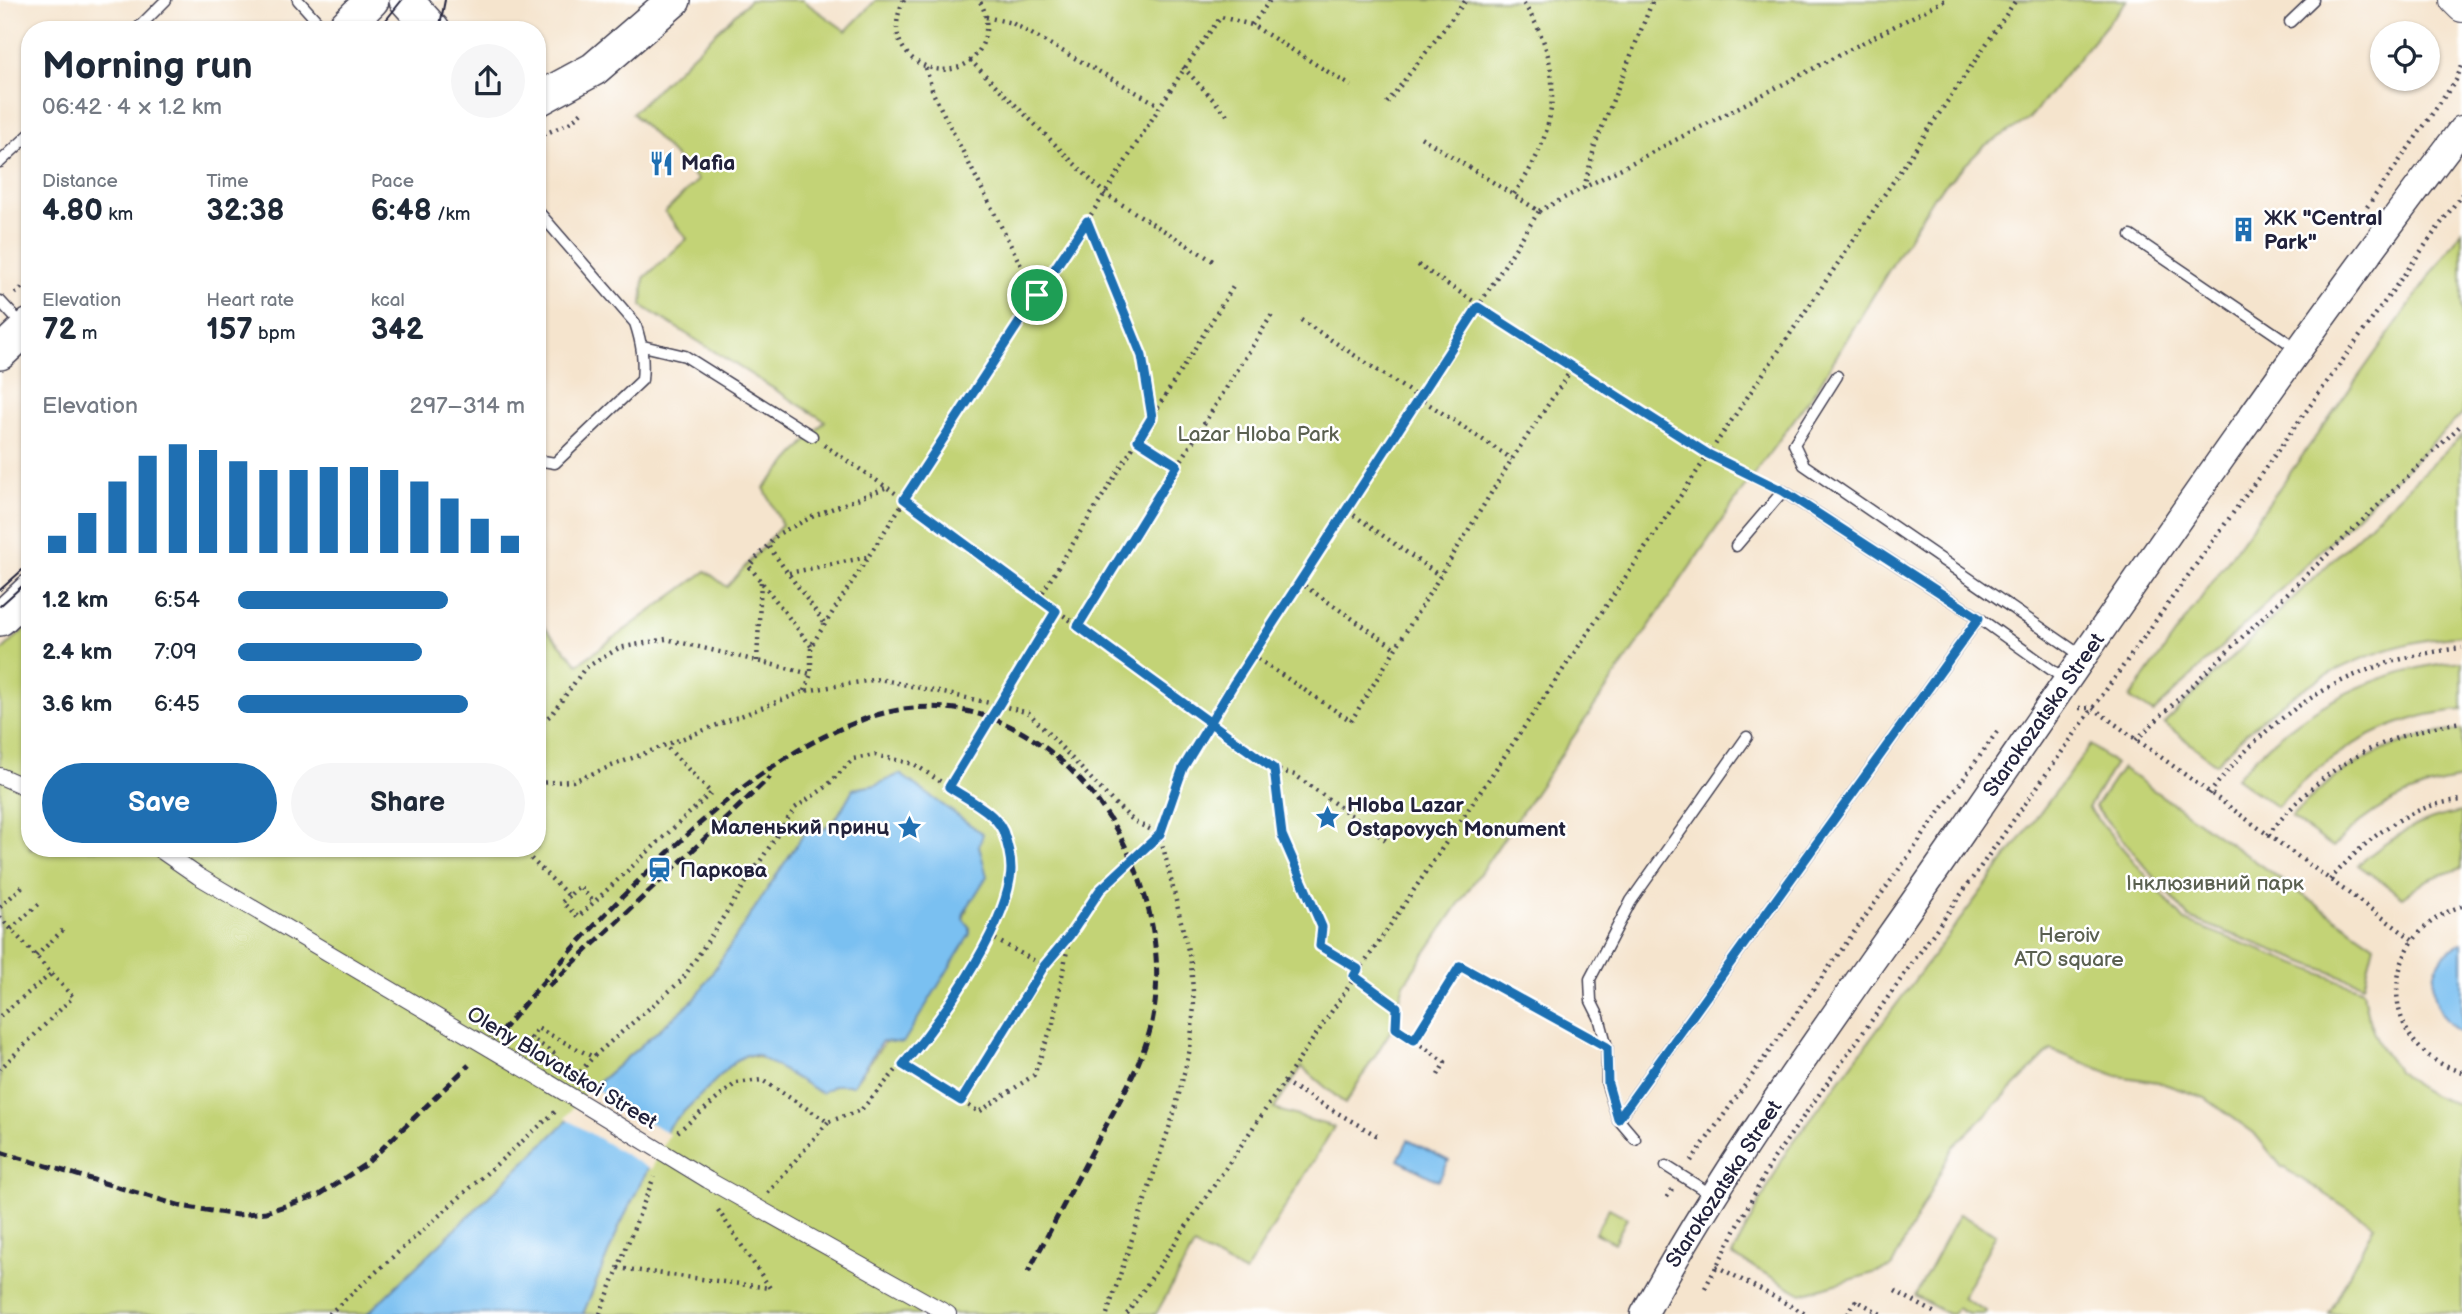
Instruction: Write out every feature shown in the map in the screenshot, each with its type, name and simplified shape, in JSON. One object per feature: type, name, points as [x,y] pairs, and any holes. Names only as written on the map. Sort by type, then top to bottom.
[{"type":"main road","points":[[351,21],[372,0]]},
{"type":"main road","points":[[406,0],[425,21]]},
{"type":"main road","points":[[546,95],[594,69],[674,0]]},
{"type":"main road","points":[[2455,0],[2462,8]]},
{"type":"main road","points":[[0,353],[21,334]]},
{"type":"main road","points":[[0,619],[21,599]]},
{"type":"street","name":"Starokozatska Street","points":[[1644,1314],[1712,1195],[2298,350],[2462,129]]},
{"type":"street","points":[[0,776],[21,785]]},
{"type":"street","name":"Oleny Blavatskoi Street","points":[[171,857],[198,876],[708,1180],[948,1314]]},
{"type":"lane","points":[[145,21],[166,0]]},
{"type":"lane","points":[[298,0],[317,21]]},
{"type":"lane","points":[[2290,22],[2313,0]]},
{"type":"lane","points":[[0,162],[21,142]]},
{"type":"lane","points":[[546,220],[635,323],[643,346],[642,380],[555,463],[546,462]]},
{"type":"lane","points":[[2132,236],[2298,350]]},
{"type":"lane","points":[[0,301],[21,320]]},
{"type":"lane","points":[[643,346],[685,356],[811,436]]},
{"type":"lane","points":[[1837,376],[1794,444],[1804,464],[2084,657]]},
{"type":"lane","points":[[1736,546],[1783,491],[1979,618],[2068,681]]},
{"type":"lane","points":[[1618,1119],[1979,618]]},
{"type":"lane","points":[[1635,1139],[1618,1119],[1608,1084],[1607,1047],[1591,1001],[1590,979],[1631,901],[1747,737]]},
{"type":"lane","points":[[1666,1166],[1712,1195]]},
{"type":"path","points":[[904,0],[897,21],[897,33],[907,54],[926,68],[949,70],[970,60],[984,41],[986,18],[979,0]]},
{"type":"path","points":[[1252,24],[1270,0]]},
{"type":"path","points":[[1387,103],[1466,0]]},
{"type":"path","points":[[1514,194],[1541,149],[1552,108],[1552,76],[1546,45],[1521,0]]},
{"type":"path","points":[[1584,189],[1595,145],[1653,0]]},
{"type":"path","points":[[961,1101],[1044,966],[1070,935],[1100,890],[1160,834],[1183,768],[1252,655],[1348,511],[1539,211],[1945,0]]},
{"type":"path","points":[[1127,1314],[2016,0]]},
{"type":"path","points":[[805,691],[811,674],[811,646],[904,499],[1105,194],[1183,67],[1221,17],[1252,24],[1351,86]]},
{"type":"path","points":[[986,18],[1012,23],[1160,105]]},
{"type":"path","points":[[970,60],[1105,194],[1213,261]]},
{"type":"path","points":[[1183,67],[1230,118]]},
{"type":"path","points":[[926,68],[933,93],[1037,295]]},
{"type":"path","points":[[2456,80],[2462,87]]},
{"type":"path","points":[[1419,136],[1539,211]]},
{"type":"path","points":[[1705,1288],[1772,1161],[2462,194]]},
{"type":"path","points":[[1087,221],[1142,356],[1152,417]]},
{"type":"path","points":[[1418,265],[1478,307],[1708,454],[1783,491]]},
{"type":"path","points":[[1039,598],[1233,287]]},
{"type":"path","points":[[1078,626],[1273,313]]},
{"type":"path","points":[[1301,320],[1512,459]]},
{"type":"path","points":[[1252,655],[1351,721],[1512,459],[1573,367]]},
{"type":"path","points":[[2136,740],[2462,424]]},
{"type":"path","points":[[811,436],[904,499],[1274,769],[1295,775],[1387,841]]},
{"type":"path","points":[[1138,440],[1177,465]]},
{"type":"path","points":[[811,646],[749,566],[778,534],[816,515],[886,488]]},
{"type":"path","points":[[1348,511],[1440,576]]},
{"type":"path","points":[[769,547],[825,624]]},
{"type":"path","points":[[789,573],[868,557]]},
{"type":"path","points":[[757,661],[761,581]]},
{"type":"path","points":[[1299,582],[1395,648]]},
{"type":"path","points":[[949,787],[1056,611]]},
{"type":"path","points":[[546,719],[585,668],[619,648],[666,639],[811,674]]},
{"type":"path","points":[[2209,794],[2253,742],[2305,699],[2377,665],[2432,651],[2462,648]]},
{"type":"path","points":[[546,782],[573,781],[805,691],[878,679],[1029,713],[1112,801],[1135,822],[1160,834]]},
{"type":"path","points":[[2075,708],[2093,708],[2412,939]]},
{"type":"path","points":[[2268,835],[2312,786],[2367,749],[2398,736],[2462,722]]},
{"type":"path","points":[[594,902],[579,886],[562,902],[578,917],[594,902],[710,793],[666,746]]},
{"type":"path","points":[[576,1077],[593,1057],[682,980],[795,808],[826,787],[853,759],[876,755],[914,764],[986,811],[1002,829],[1008,848],[1011,876],[1006,897],[989,936],[936,1025],[903,1065],[861,1110],[828,1122],[757,1207]]},
{"type":"path","points":[[1274,769],[1282,835],[1322,927],[1320,946],[1358,969]]},
{"type":"path","points":[[2330,880],[2355,851],[2385,828],[2419,810],[2462,800]]},
{"type":"path","points":[[1107,1314],[1175,1110],[1190,1049],[1194,1006],[1191,963],[1160,834]]},
{"type":"path","points":[[529,857],[569,896]]},
{"type":"path","points":[[0,907],[24,885]]},
{"type":"path","points":[[11,929],[40,903]]},
{"type":"path","points":[[2462,906],[2433,919],[2412,939],[2400,962],[2396,987],[2399,1012],[2409,1035],[2426,1054],[2448,1068],[2462,1072]]},
{"type":"path","points":[[0,1069],[73,998],[1,919]]},
{"type":"path","points":[[36,956],[64,929]]},
{"type":"path","points":[[903,1065],[979,1112],[1034,1075],[1053,1023],[1070,935]]},
{"type":"path","points":[[989,936],[1044,966]]},
{"type":"path","points":[[1414,1040],[1460,966],[1607,1047]]},
{"type":"path","points":[[0,1016],[51,974]]},
{"type":"path","points":[[1354,976],[1397,1007],[1396,1028],[1445,1062],[1438,1076]]},
{"type":"path","points":[[558,1056],[531,1038],[537,1028],[593,1057]]},
{"type":"path","points":[[674,1135],[736,1083],[762,1080],[828,1122]]},
{"type":"path","points":[[1284,1082],[1381,1138]]},
{"type":"path","points":[[329,1314],[555,1112]]},
{"type":"path","points":[[600,1314],[654,1177]]},
{"type":"path","points":[[618,1268],[770,1288],[718,1212],[708,1180]]},
{"type":"path","points":[[1716,1266],[1806,1314]]},
{"type":"path","points":[[1895,1292],[1937,1314]]},
{"type":"path","points":[[1848,1314],[1856,1300],[1881,1314]]},
{"type":"green space","name":"Lazar Hloba Park","points":[[750,0],[802,0],[846,31],[876,0],[2127,0],[2028,120],[1984,146],[1934,196],[1817,388],[1744,488],[1404,984],[1391,1030],[1345,1104],[1302,1067],[1274,1109],[1334,1127],[1245,1273],[1194,1246],[1156,1314],[583,1314],[620,1225],[669,1126],[735,1061],[746,1055],[767,1059],[821,1093],[835,1085],[853,1085],[970,928],[963,919],[983,867],[979,846],[900,774],[876,785],[853,789],[839,814],[829,825],[803,835],[695,999],[594,1086],[564,1124],[367,1314],[0,1314],[0,652],[21,632],[21,857],[546,857],[546,629],[578,664],[706,571],[727,587],[782,525],[764,488],[825,421],[642,306],[644,278],[687,239],[665,212],[698,180],[632,113]]},
{"type":"green space","points":[[2462,231],[2462,414],[2153,713],[2130,698]]},
{"type":"green space","points":[[2462,435],[2462,635],[2391,649],[2358,660],[2327,675],[2268,714],[2216,764],[2164,723]]},
{"type":"green space","points":[[2462,661],[2462,710],[2409,720],[2360,741],[2316,770],[2277,807],[2236,778],[2284,733],[2337,698],[2366,684],[2397,674]]},
{"type":"green space","points":[[2462,730],[2462,779],[2425,788],[2392,802],[2361,821],[2333,847],[2291,817],[2327,784],[2368,757],[2413,739]]},
{"type":"green space","name":"Heroiv ATO square","points":[[2091,745],[2115,764],[2088,808],[2185,921],[2363,990],[2373,1031],[2393,1064],[2423,1090],[2462,1105],[2462,1314],[2410,1309],[2408,1314],[2329,1314],[2374,1225],[2281,1166],[2254,1133],[2205,1098],[2158,1082],[2117,1076],[2051,1050],[1953,1147],[1891,1268],[1802,1294],[1732,1255],[1788,1149]]},
{"type":"green space","name":"Інклюзивний парк","points":[[2122,768],[2374,945],[2364,985],[2189,918],[2095,807]]},
{"type":"green space","points":[[2462,812],[2462,868],[2429,879],[2403,897],[2358,865],[2382,846],[2419,824]]},
{"type":"green space","points":[[1609,1208],[1627,1218],[1614,1243],[1595,1233]]},
{"type":"green space","points":[[1959,1214],[1996,1234],[1962,1298],[1986,1311],[1985,1314],[1968,1314],[1957,1308],[1953,1314],[1948,1314],[1915,1296]]},
{"type":"water","points":[[900,774],[983,834],[979,846],[987,876],[964,913],[963,919],[970,928],[970,934],[903,1043],[882,1041],[853,1085],[835,1085],[821,1093],[757,1055],[746,1055],[735,1061],[669,1126],[620,1225],[583,1314],[367,1314],[564,1124],[594,1086],[695,999],[803,835],[809,829],[822,831],[835,821],[853,789],[876,785]]},
{"type":"water","points":[[2462,943],[2462,1034],[2442,1013],[2436,1001],[2434,987],[2440,962],[2449,951]]},
{"type":"water","points":[[1408,1140],[1449,1161],[1438,1181],[1398,1160]]},
{"type":"pier","points":[[590,1086],[669,1134],[651,1170],[565,1118]]},
{"type":"tram line","points":[[385,21],[402,0]]},
{"type":"tram line","points":[[441,21],[445,0]]},
{"type":"tram line","points":[[0,590],[21,571]]},
{"type":"tram line","points":[[0,606],[21,587]]},
{"type":"railway","points":[[501,1032],[578,943],[639,880],[706,818],[779,762],[805,746],[862,720],[927,707],[987,717],[1040,744],[1086,786],[1121,839],[1146,898],[1156,961],[1152,1022],[1138,1065],[1028,1272]]},
{"type":"railway","points":[[549,986],[770,777]]},
{"type":"railway","points":[[0,1152],[181,1206],[237,1215],[266,1212],[319,1195],[366,1164],[469,1065]]},
{"type":"place","name":"Mafia","points":[[661,163]]},
{"type":"place","name":"ЖК \"Central Park\"","points":[[2244,230]]},
{"type":"place","name":"Hloba Lazar Ostapovych Monument","points":[[1327,817]]},
{"type":"place","name":"Маленький принц","points":[[909,827]]},
{"type":"place","name":"Паркова","points":[[660,870]]},
{"type":"route","points":[[1037,295],[904,499],[1056,611],[949,787],[986,811],[1002,829],[1008,848],[1011,876],[1006,897],[989,936],[936,1025],[903,1065],[961,1101],[1044,966],[1070,935],[1100,890],[1160,834],[1183,768],[1211,723],[1233,685],[1478,307],[1708,454],[1783,491],[1979,618],[1618,1119],[1608,1084],[1607,1047],[1460,966],[1414,1040],[1396,1028],[1397,1007],[1354,976],[1358,969],[1320,946],[1322,927],[1282,835],[1274,769],[1211,723],[1144,675],[1078,626],[1177,465],[1138,440],[1152,417],[1142,356],[1087,221],[1037,295]]}]
